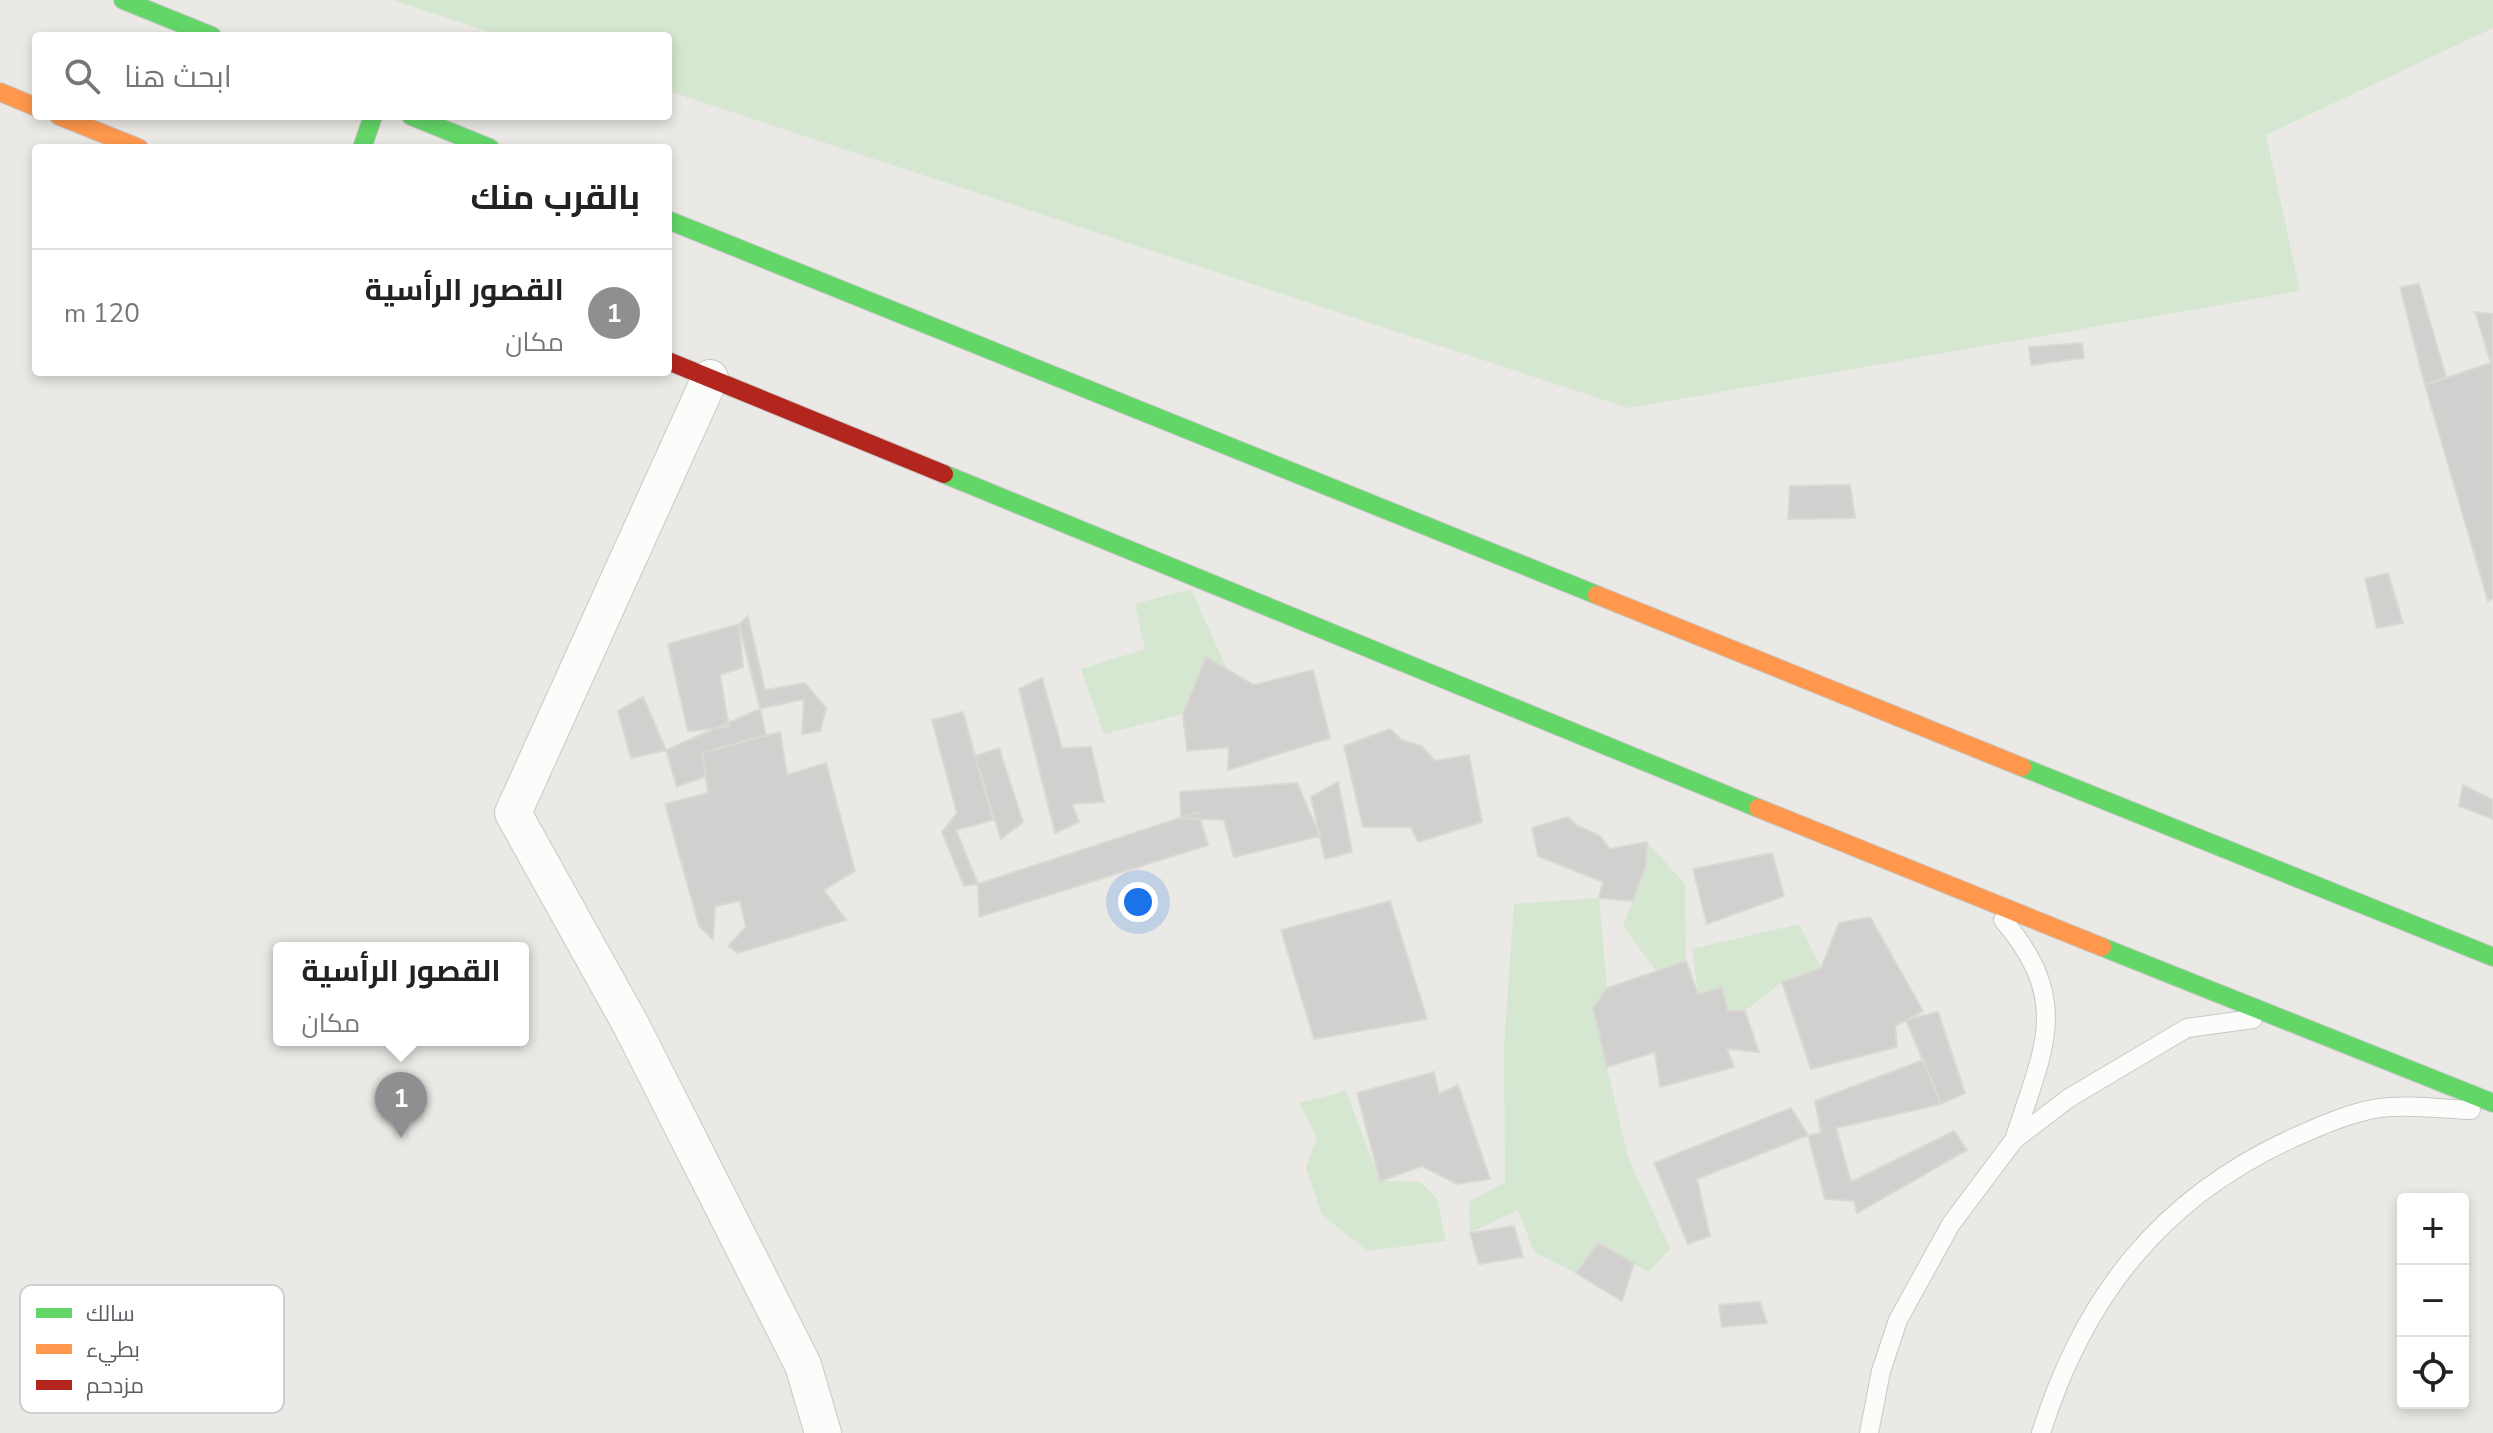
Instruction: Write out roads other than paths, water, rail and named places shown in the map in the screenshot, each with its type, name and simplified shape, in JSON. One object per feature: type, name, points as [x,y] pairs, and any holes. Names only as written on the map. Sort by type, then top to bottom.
[{"type":"main road","points":[[123,0],[202,32]]},
{"type":"main road","points":[[0,92],[32,105]]},
{"type":"main road","points":[[69,120],[129,144]]},
{"type":"main road","points":[[363,144],[372,120]]},
{"type":"main road","points":[[421,120],[480,144]]},
{"type":"main road","points":[[672,222],[2493,957]]},
{"type":"main road","points":[[672,363],[1988,902],[2493,1103]]},
{"type":"street","points":[[710,378],[513,813],[631,1025],[803,1365],[823,1433]]},
{"type":"lane","points":[[1988,902],[2020,939],[2037,967],[2047,1008],[2045,1045],[2014,1140]]},
{"type":"lane","points":[[1869,1433],[1881,1371],[1898,1320],[1951,1224],[2014,1140],[2069,1098],[2187,1028],[2275,1016]]},
{"type":"lane","points":[[2041,1433],[2055,1387],[2082,1329],[2117,1276],[2159,1228],[2207,1186],[2261,1152],[2319,1126],[2380,1108],[2493,1110]]},
{"type":"place","name":"القصور الرأسية","points":[[401,1138]]}]
